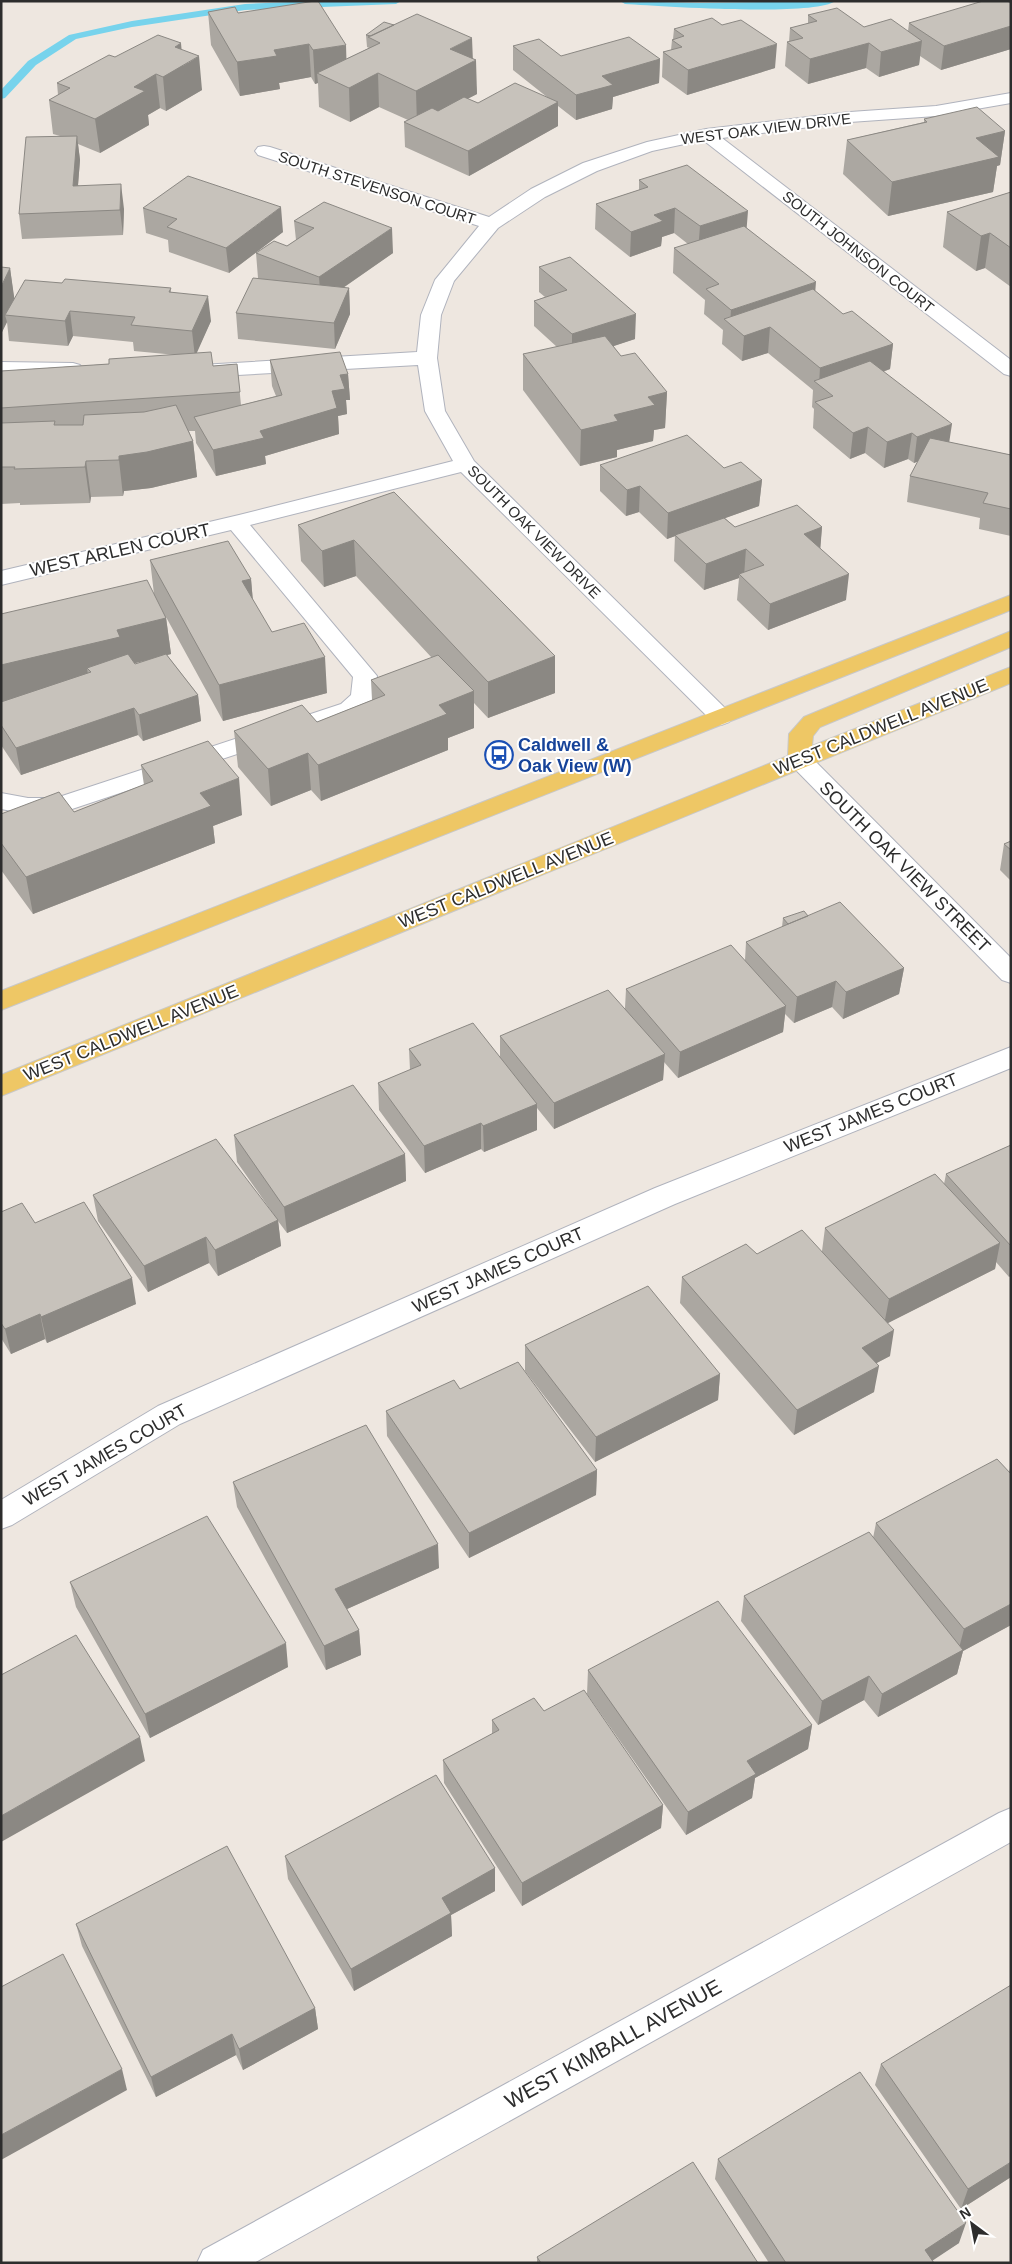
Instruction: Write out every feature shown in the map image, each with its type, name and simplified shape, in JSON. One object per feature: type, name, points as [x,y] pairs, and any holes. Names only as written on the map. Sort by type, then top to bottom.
[{"type":"main road","points":[[1,1001],[1011,602]]},
{"type":"main road","points":[[800,760],[801,734],[812,722],[1011,638]]},
{"type":"main road","name":"WEST CALDWELL AVENUE","points":[[1,1086],[1011,674]]},
{"type":"street","name":"WEST OAK VIEW DRIVE","points":[[445,280],[491,224],[538,194],[590,167],[647,147],[706,134],[850,117],[936,111],[1011,98]]},
{"type":"street","name":"SOUTH JOHNSON COURT","points":[[706,134],[1011,370]]},
{"type":"street","name":"SOUTH STEVENSON COURT","points":[[264,151],[491,224]]},
{"type":"street","name":"SOUTH OAK VIEW DRIVE","points":[[445,280],[431,315],[427,358],[435,411],[465,464],[721,717]]},
{"type":"street","points":[[186,370],[215,371],[427,358]]},
{"type":"street","points":[[1,368],[89,369]]},
{"type":"street","name":"WEST ARLEN COURT","points":[[3,578],[465,464]]},
{"type":"street","name":"WEST ARLEN COURT","points":[[1,801],[28,806],[57,806],[349,709],[362,698],[365,676],[236,522]]},
{"type":"street","name":"SOUTH OAK VIEW STREET","points":[[800,760],[1011,974]]},
{"type":"street","name":"WEST JAMES COURT","points":[[1,1516],[169,1415],[665,1196],[1011,1057]]},
{"type":"street","name":"WEST KIMBALL AVENUE","points":[[216,2263],[1011,1824]]},
{"type":"building","points":[[318,1],[346,45],[313,50],[309,44],[274,50],[277,56],[237,62],[208,12],[235,7],[238,13]]},
{"type":"building","points":[[983,1],[1007,1],[1011,3],[1011,26],[944,46],[909,23]]},
{"type":"building","points":[[837,8],[864,27],[891,19],[922,41],[881,52],[869,43],[810,59],[787,42],[803,38],[790,28],[817,21],[808,15]]},
{"type":"building","points":[[417,14],[472,38],[450,49],[476,60],[416,91],[378,73],[349,88],[317,73],[380,43],[368,37]]},
{"type":"building","points":[[712,18],[722,25],[741,20],[777,44],[688,70],[663,52],[682,47],[672,40],[684,36],[674,29]]},
{"type":"building","points":[[384,22],[394,25],[371,36],[366,35]]},
{"type":"building","points":[[158,35],[181,43],[175,47],[199,56],[163,77],[156,74],[134,87],[145,91],[95,119],[49,100],[70,88],[57,83],[109,55],[115,57]]},
{"type":"building","points":[[629,37],[660,59],[602,76],[613,85],[576,95],[513,46],[539,39],[561,56]]},
{"type":"building","points":[[515,83],[558,102],[468,151],[404,122],[432,108],[438,111],[464,97],[478,103]]},
{"type":"building","points":[[977,107],[1005,131],[976,138],[999,157],[892,182],[847,140],[927,122],[924,119]]},
{"type":"building","points":[[77,136],[73,186],[121,184],[120,210],[19,214],[26,137]]},
{"type":"building","points":[[687,165],[748,211],[700,226],[675,208],[654,215],[663,221],[631,232],[596,204],[648,187],[639,180]]},
{"type":"building","points":[[188,176],[281,207],[226,248],[167,227],[177,219],[143,208]]},
{"type":"building","points":[[1011,192],[1011,248],[990,233],[981,236],[947,212]]},
{"type":"building","points":[[324,202],[392,228],[319,277],[256,253],[274,241],[287,246],[314,228],[294,221]]},
{"type":"building","points":[[744,226],[816,282],[731,310],[706,289],[719,284],[674,248]]},
{"type":"building","points":[[570,257],[636,314],[572,334],[534,301],[567,290],[539,267]]},
{"type":"building","points":[[1,267],[10,268],[1,287]]},
{"type":"building","points":[[253,278],[349,288],[334,323],[236,313]]},
{"type":"building","points":[[65,279],[171,288],[169,292],[208,296],[192,331],[131,325],[135,317],[70,311],[65,321],[5,315],[25,280],[62,283]]},
{"type":"building","points":[[813,289],[843,314],[852,311],[893,344],[820,368],[770,327],[744,336],[724,319]]},
{"type":"building","points":[[605,336],[621,356],[635,353],[667,392],[648,397],[655,405],[614,415],[618,421],[581,430],[523,354]]},
{"type":"building","points":[[211,352],[213,366],[237,364],[240,392],[1,408],[1,371],[109,364],[109,359]]},
{"type":"building","points":[[340,352],[348,374],[340,375],[345,389],[332,391],[337,408],[260,431],[264,438],[213,450],[194,417],[282,395],[270,360]]},
{"type":"building","points":[[870,361],[952,424],[917,437],[912,433],[887,442],[868,427],[853,433],[815,402],[833,396],[814,381]]},
{"type":"building","points":[[176,405],[193,441],[147,452],[119,456],[119,460],[86,461],[85,467],[14,469],[15,467],[1,467],[1,423],[55,421],[54,425],[83,425],[84,415],[144,412]]},
{"type":"building","points":[[687,435],[724,468],[741,462],[762,480],[668,513],[640,486],[627,490],[600,465]]},
{"type":"building","points":[[930,438],[1011,455],[1011,509],[983,503],[988,493],[910,476]]},
{"type":"building","points":[[394,492],[555,656],[488,682],[354,540],[322,551],[298,525]]},
{"type":"building","points":[[797,505],[822,527],[804,534],[849,574],[770,604],[739,574],[764,565],[746,549],[706,564],[675,535],[724,518],[735,527]]},
{"type":"building","points":[[228,541],[251,579],[242,581],[272,632],[304,623],[325,657],[219,685],[150,560]]},
{"type":"building","points":[[147,580],[166,618],[117,630],[120,637],[1,665],[1,614]]},
{"type":"building","points":[[128,654],[135,664],[166,654],[198,695],[139,715],[134,708],[16,748],[1,725],[1,702],[91,672],[87,668]]},
{"type":"building","points":[[438,655],[474,691],[439,705],[447,714],[318,765],[308,753],[268,769],[234,731],[302,705],[317,722],[385,695],[371,680]]},
{"type":"building","points":[[208,741],[239,778],[200,793],[211,806],[26,877],[1,843],[1,814],[59,792],[74,812],[153,781],[141,765]]},
{"type":"building","points":[[1011,841],[1011,850],[1004,844]]},
{"type":"building","points":[[840,902],[904,968],[846,992],[836,981],[797,997],[746,942]]},
{"type":"building","points":[[804,911],[808,916],[788,924],[783,918]]},
{"type":"building","points":[[731,945],[786,1006],[680,1052],[626,989]]},
{"type":"building","points":[[608,990],[665,1054],[554,1103],[500,1036]]},
{"type":"building","points":[[473,1023],[537,1104],[483,1126],[481,1123],[424,1146],[378,1083],[421,1065],[409,1049]]},
{"type":"building","points":[[353,1085],[405,1154],[284,1207],[234,1135]]},
{"type":"building","points":[[216,1139],[278,1220],[215,1250],[206,1237],[144,1266],[93,1195]]},
{"type":"building","points":[[1011,1145],[1011,1246],[946,1174]]},
{"type":"building","points":[[935,1174],[1000,1243],[889,1299],[825,1228]]},
{"type":"building","points":[[84,1202],[132,1278],[41,1317],[40,1314],[5,1329],[1,1323],[1,1212],[22,1203],[35,1223]]},
{"type":"building","points":[[802,1230],[894,1330],[862,1348],[879,1366],[797,1410],[682,1277],[746,1244],[757,1254]]},
{"type":"building","points":[[648,1286],[720,1374],[596,1437],[525,1345]]},
{"type":"building","points":[[518,1362],[597,1470],[469,1533],[386,1411],[454,1380],[460,1389]]},
{"type":"building","points":[[366,1425],[438,1544],[335,1589],[359,1630],[324,1646],[233,1482]]},
{"type":"building","points":[[997,1459],[1011,1474],[1011,1604],[964,1629],[876,1523]]},
{"type":"building","points":[[207,1516],[286,1643],[145,1714],[70,1582]]},
{"type":"building","points":[[869,1532],[963,1650],[882,1694],[869,1676],[822,1701],[744,1596]]},
{"type":"building","points":[[718,1601],[812,1725],[747,1761],[756,1774],[688,1812],[588,1670]]},
{"type":"building","points":[[76,1635],[140,1737],[1,1816],[1,1675]]},
{"type":"building","points":[[584,1690],[663,1805],[522,1883],[443,1760],[499,1730],[492,1720],[534,1698],[544,1711]]},
{"type":"building","points":[[436,1775],[495,1868],[442,1898],[451,1913],[351,1969],[285,1856]]},
{"type":"building","points":[[227,1846],[315,2008],[239,2049],[232,2034],[151,2077],[76,1924]]},
{"type":"building","points":[[63,1954],[122,2069],[1,2135],[1,1987]]},
{"type":"building","points":[[1011,1985],[1011,2162],[968,2189],[881,2064]]},
{"type":"building","points":[[860,2072],[966,2223],[925,2250],[934,2263],[786,2263],[718,2159]]},
{"type":"building","points":[[693,2162],[758,2263],[541,2263],[537,2257]]},
{"type":"waterway","points":[[1,96],[32,63],[73,37],[132,24],[245,7],[396,1]]},
{"type":"waterway","points":[[625,1],[700,6],[810,5],[830,1]]},
{"type":"place","name":"Caldwell & Oak View (W)","points":[[499,755]]}]
